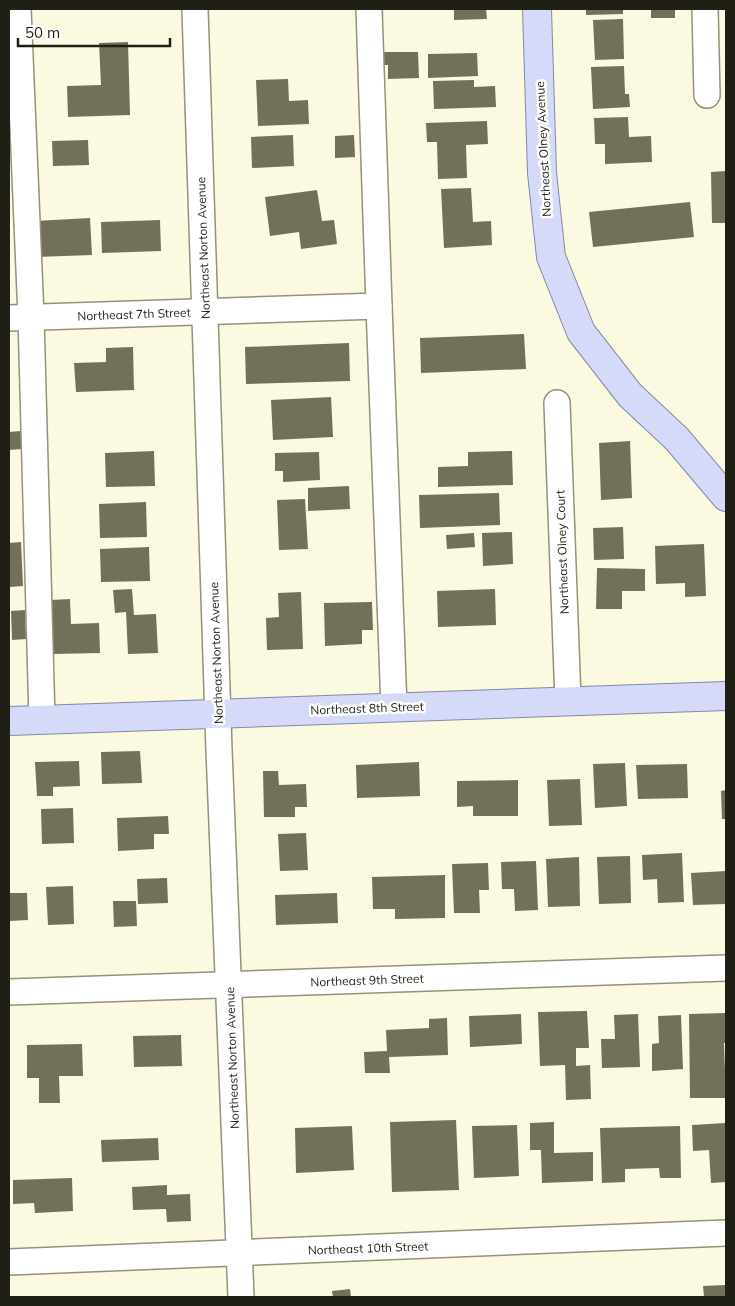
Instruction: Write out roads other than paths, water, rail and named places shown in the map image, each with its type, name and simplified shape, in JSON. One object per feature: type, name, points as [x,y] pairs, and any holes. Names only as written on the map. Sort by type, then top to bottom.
[{"type":"main road","name":"Northeast Olney Avenue","points":[[537,9],[542,173],[551,257],[581,332],[630,395],[677,439],[726,497]]},
{"type":"main road","name":"Northeast 8th Street","points":[[9,721],[726,696]]},
{"type":"street","points":[[18,9],[20,318],[42,720]]},
{"type":"street","name":"Northeast Norton Avenue","points":[[195,9],[218,714],[241,1297]]},
{"type":"street","points":[[369,9],[378,306],[394,707]]},
{"type":"street","points":[[705,9],[708,96]]},
{"type":"street","name":"Northeast 7th Street","points":[[20,318],[378,306]]},
{"type":"street","name":"Northeast Olney Court","points":[[557,403],[568,701]]},
{"type":"street","name":"Northeast 9th Street","points":[[9,992],[726,968]]},
{"type":"street","name":"Northeast 10th Street","points":[[9,1262],[726,1233]]}]
